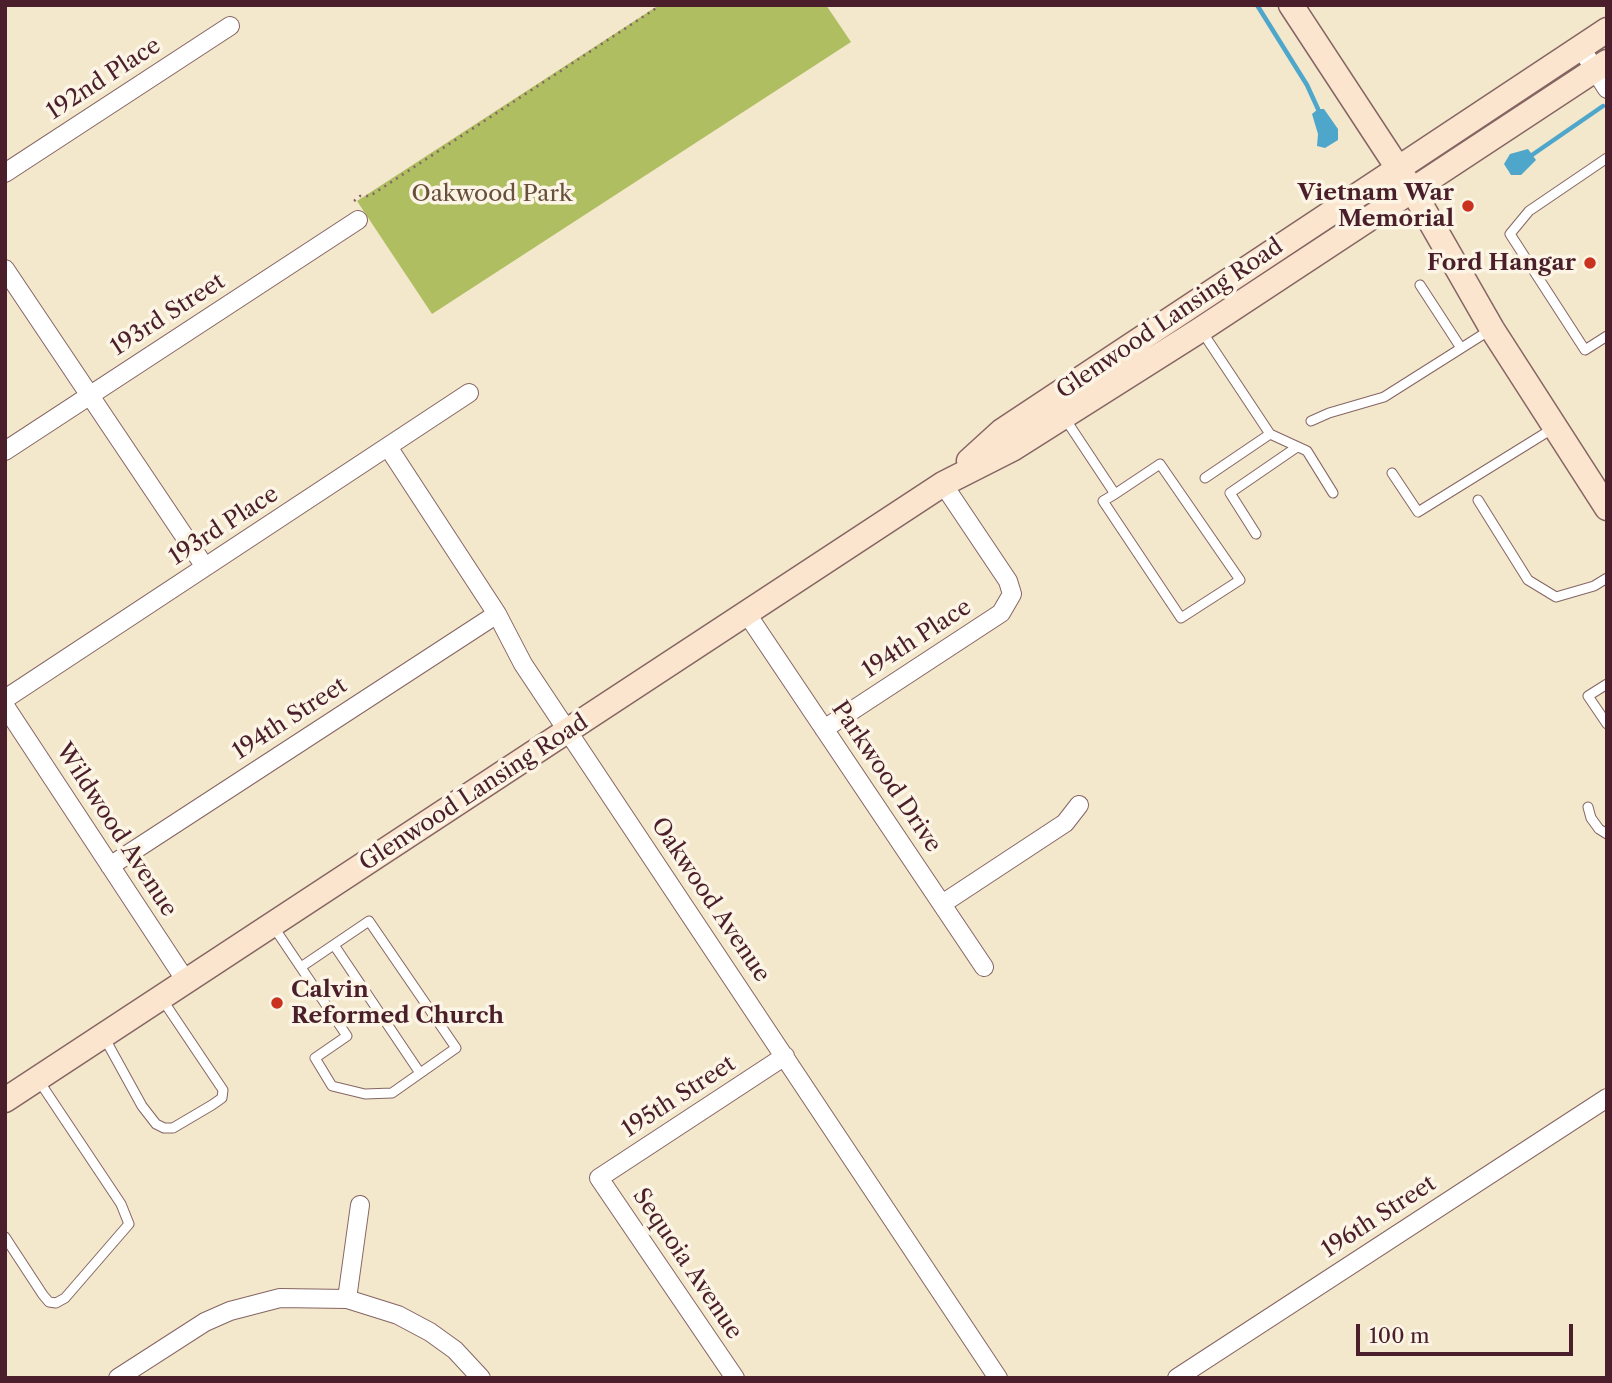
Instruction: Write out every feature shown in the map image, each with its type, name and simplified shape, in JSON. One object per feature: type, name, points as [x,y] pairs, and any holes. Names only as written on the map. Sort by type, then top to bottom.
[{"type":"main road","points":[[1291,5],[1413,191],[1492,329],[1607,508]]},
{"type":"main road","name":"Glenwood Lansing Road","points":[[943,484],[1002,431],[1607,30]]},
{"type":"main road","name":"Glenwood Lansing Road","points":[[5,1100],[943,484],[1012,449],[1413,191],[1603,74]]},
{"type":"street","name":"192nd Place","points":[[5,173],[230,26]]},
{"type":"street","name":"Glenwood Lansing Road","points":[[1581,48],[1603,74]]},
{"type":"street","name":"193rd Street","points":[[5,451],[358,220]]},
{"type":"street","points":[[5,270],[205,567]]},
{"type":"street","name":"193rd Place","points":[[5,699],[469,393]]},
{"type":"street","name":"Oakwood Avenue","points":[[388,447],[497,614],[523,664],[998,1378]]},
{"type":"street","name":"194th Place","points":[[824,729],[1001,613],[1012,594],[1008,581],[943,484]]},
{"type":"street","name":"194th Street","points":[[110,866],[497,614]]},
{"type":"street","name":"Parkwood Drive","points":[[747,614],[984,967]]},
{"type":"street","name":"Wildwood Avenue","points":[[5,706],[186,981]]},
{"type":"street","points":[[942,904],[1065,823],[1079,805]]},
{"type":"street","name":"195th Street","points":[[599,1178],[785,1056]]},
{"type":"street","name":"196th Street","points":[[1177,1378],[1607,1098]]},
{"type":"street","name":"Sequoia Avenue","points":[[599,1178],[732,1377]]},
{"type":"street","points":[[347,1299],[360,1205]]},
{"type":"street","points":[[118,1378],[188,1332],[230,1311],[280,1298],[347,1299],[398,1315],[430,1332],[455,1350],[481,1378]]},
{"type":"lane","points":[[1607,158],[1529,211],[1510,234],[1585,350],[1607,336]]},
{"type":"lane","points":[[1420,285],[1461,348]]},
{"type":"lane","points":[[1311,421],[1384,397],[1492,329]]},
{"type":"lane","points":[[1200,330],[1270,433],[1307,452],[1333,493]]},
{"type":"lane","points":[[1063,415],[1115,494]]},
{"type":"lane","points":[[1392,473],[1418,512],[1554,428]]},
{"type":"lane","points":[[1205,478],[1270,433]]},
{"type":"lane","points":[[1256,534],[1230,493],[1297,447]]},
{"type":"lane","points":[[1160,464],[1240,580],[1181,618],[1103,501],[1115,494],[1160,464]]},
{"type":"lane","points":[[1478,500],[1528,580],[1556,597],[1594,586],[1607,578]]},
{"type":"lane","points":[[1607,684],[1588,696],[1607,724]]},
{"type":"lane","points":[[1588,807],[1599,830],[1607,834]]},
{"type":"lane","points":[[272,925],[347,1036],[315,1058],[332,1087],[365,1094],[392,1093],[456,1048],[369,921],[301,967]]},
{"type":"lane","points":[[334,944],[420,1073]]},
{"type":"lane","points":[[104,1035],[142,1106],[156,1124],[173,1128],[212,1105],[222,1098],[222,1090],[161,998]]},
{"type":"lane","points":[[5,1237],[43,1295],[49,1302],[56,1303],[65,1298],[128,1224],[121,1204],[38,1079]]},
{"type":"path","points":[[354,201],[360,196],[370,196],[661,5]]},
{"type":"green space","name":"Oakwood Park","points":[[659,5],[826,5],[851,42],[432,314],[357,201]]},
{"type":"water","points":[[1318,109],[1324,109],[1338,129],[1338,140],[1325,148],[1317,146],[1318,134],[1312,114]]},
{"type":"water","points":[[1528,149],[1536,160],[1521,175],[1511,175],[1504,164],[1510,154]]},
{"type":"waterway","points":[[1257,5],[1307,85],[1318,109]]},
{"type":"waterway","points":[[1532,155],[1603,106]]},
{"type":"place","name":"Vietnam War Memorial","points":[[1468,206]]},
{"type":"place","name":"Ford Hangar","points":[[1590,263]]},
{"type":"place","name":"Calvin Reformed Church","points":[[277,1003]]}]
